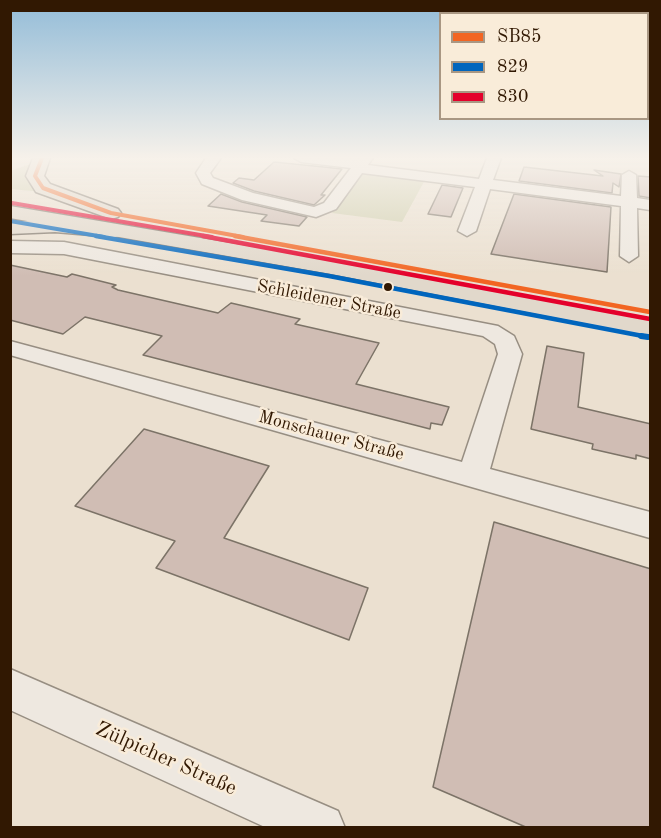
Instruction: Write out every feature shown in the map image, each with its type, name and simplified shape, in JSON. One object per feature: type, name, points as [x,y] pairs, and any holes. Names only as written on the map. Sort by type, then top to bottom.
[{"type":"main road","points":[[61,197],[112,222]]},
{"type":"main road","points":[[10,201],[331,267],[651,328]]},
{"type":"main road","points":[[10,212],[112,222],[651,312]]},
{"type":"main road","points":[[10,228],[112,222]]},
{"type":"street","points":[[248,197],[306,212],[325,210],[337,197]]},
{"type":"street","points":[[467,231],[480,197]]},
{"type":"street","points":[[592,197],[651,205]]},
{"type":"street","points":[[629,256],[630,197]]},
{"type":"street","name":"Schleidener Straße","points":[[10,247],[64,248],[490,331],[506,341],[510,354],[473,475]]},
{"type":"street","name":"Monschauer Straße","points":[[10,348],[651,525]]},
{"type":"street","name":"Zülpicher Straße","points":[[10,689],[321,828]]},
{"type":"green space","points":[[344,197],[416,197],[402,222],[332,213]]},
{"type":"building","points":[[218,197],[229,197],[307,217],[299,226],[261,221],[267,215],[208,206]]},
{"type":"building","points":[[280,197],[323,197],[314,205]]},
{"type":"building","points":[[436,197],[459,197],[451,217],[428,214]]},
{"type":"building","points":[[513,197],[537,197],[611,207],[607,272],[491,254]]},
{"type":"building","points":[[10,265],[67,277],[72,274],[116,285],[112,287],[118,290],[218,313],[231,303],[300,319],[295,324],[379,343],[356,384],[449,407],[442,425],[431,423],[430,429],[143,355],[162,336],[85,317],[63,334],[10,320]]},
{"type":"building","points":[[547,346],[584,353],[578,407],[651,424],[651,459],[636,455],[636,459],[592,449],[593,444],[531,429]]},
{"type":"building","points":[[144,429],[269,466],[224,538],[368,588],[349,640],[156,568],[175,541],[75,506]]},
{"type":"building","points":[[494,522],[651,569],[651,828],[528,828],[433,787]]},
{"type":"transit line","name":"SB85","points":[[68,197],[111,213],[650,312]]},
{"type":"transit line","name":"830","points":[[12,203],[333,258],[650,319]]},
{"type":"transit line","name":"829","points":[[10,221],[329,276],[648,337]]}]
